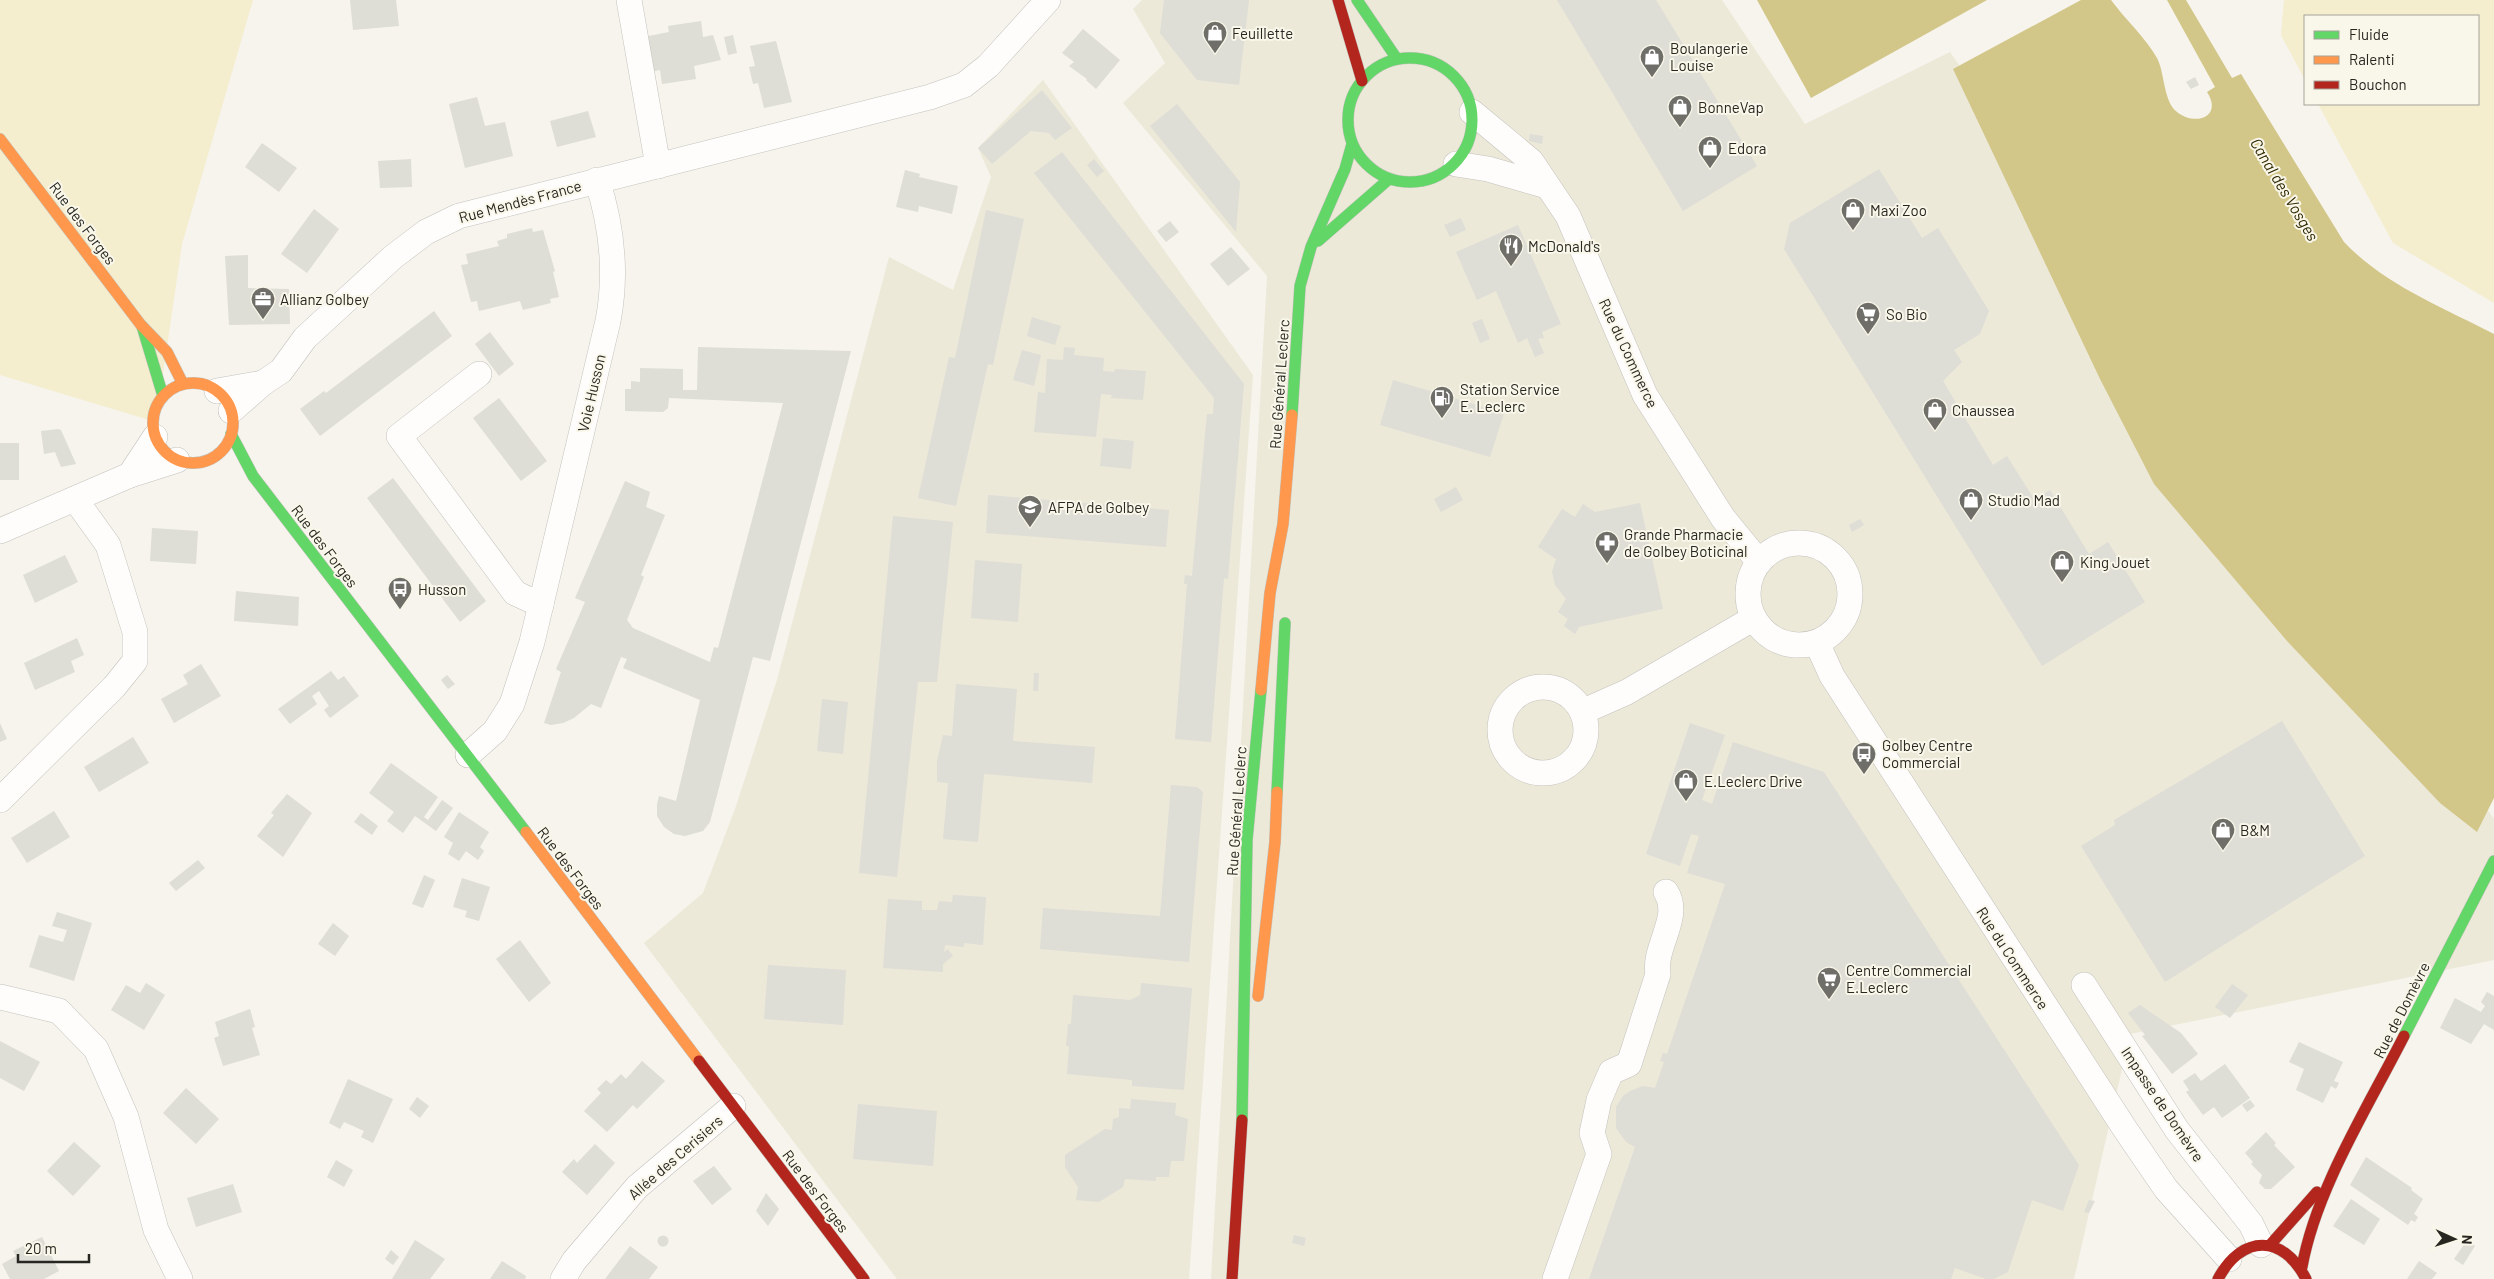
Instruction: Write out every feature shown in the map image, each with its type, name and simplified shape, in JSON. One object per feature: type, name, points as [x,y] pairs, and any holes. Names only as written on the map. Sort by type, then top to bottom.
[{"type":"main road","points":[[1338,0],[1362,81]]},
{"type":"main road","points":[[1357,0],[1397,59]]},
{"type":"main road","points":[[1417,58],[1446,67],[1466,92],[1472,112],[1472,130],[1466,148],[1456,164],[1441,175],[1424,182],[1406,183],[1389,179],[1374,171],[1361,159],[1352,144],[1348,116],[1352,97],[1362,81],[1377,67],[1397,59],[1417,58]]},
{"type":"main road","name":"Rue des Forges","points":[[0,139],[141,325],[167,352],[183,384]]},
{"type":"main road","name":"Rue Général Leclerc","points":[[1232,1279],[1243,1103],[1243,981],[1247,840],[1270,593],[1283,524],[1290,450],[1300,286],[1312,247],[1342,177],[1352,144]]},
{"type":"main road","points":[[1312,247],[1389,179]]},
{"type":"main road","name":"Rue des Forges","points":[[141,325],[163,396]]},
{"type":"main road","points":[[183,384],[207,385],[226,412],[219,453],[210,459],[188,463],[177,460],[168,454],[155,437],[153,415],[163,396],[183,384]]},
{"type":"main road","name":"Rue des Forges","points":[[226,412],[253,476],[468,755],[864,1279]]},
{"type":"main road","points":[[210,459],[253,476]]},
{"type":"main road","name":"Rue Général Leclerc","points":[[1283,524],[1285,577]]},
{"type":"main road","name":"Rue Général Leclerc","points":[[1243,1103],[1260,980],[1275,842],[1285,615]]},
{"type":"main road","name":"Rue de Domèvre","points":[[2302,1267],[2307,1239],[2334,1173],[2494,861]]},
{"type":"main road","name":"Rue de Domèvre","points":[[2265,1245],[2334,1173]]},
{"type":"main road","points":[[2223,1269],[2238,1251],[2265,1245],[2283,1249],[2302,1267],[2306,1279]]},
{"type":"street","points":[[629,0],[658,166]]},
{"type":"street","name":"Rue Mendès France","points":[[226,412],[281,371],[305,338],[393,257],[426,232],[458,216],[930,97],[964,85],[988,66],[1048,0]]},
{"type":"street","name":"Rue du Commerce","points":[[1472,112],[1531,162],[1568,216],[1645,395],[1723,518],[1759,562]]},
{"type":"street","points":[[1456,164],[1488,169],[1547,186]]},
{"type":"street","name":"Voie Husson","points":[[468,755],[495,731],[512,704],[541,605],[614,292],[611,244],[597,180]]},
{"type":"street","points":[[479,374],[399,436],[514,593],[541,605]]},
{"type":"street","points":[[130,475],[155,437]]},
{"type":"street","points":[[0,531],[130,475],[177,460]]},
{"type":"street","points":[[0,800],[114,687],[135,660],[135,632],[108,545],[75,499]]},
{"type":"street","points":[[1791,543],[1810,544],[1827,551],[1841,564],[1849,581],[1850,600],[1845,618],[1833,633],[1817,643],[1799,646],[1781,643],[1765,633],[1754,618],[1748,600],[1750,580],[1759,562],[1773,550],[1791,543]]},
{"type":"street","points":[[1582,712],[1627,692],[1754,618]]},
{"type":"street","name":"Rue du Commerce","points":[[1817,643],[1832,676],[2021,972],[2125,1129],[2223,1269]]},
{"type":"street","points":[[1555,1279],[1599,1154],[1592,1133],[1599,1100],[1611,1072],[1628,1064],[1658,974],[1656,963],[1672,906],[1666,892]]},
{"type":"street","name":"Impasse de Domèvre","points":[[2084,985],[2177,1130],[2251,1224],[2265,1245]]},
{"type":"street","points":[[0,997],[59,1011],[96,1049],[126,1117],[156,1230],[180,1279]]},
{"type":"street","name":"Allée des Cerisiers","points":[[563,1279],[574,1261],[637,1187],[733,1106]]},
{"type":"shaded area","points":[[0,0],[253,0],[182,244],[156,422],[0,375]]},
{"type":"shaded area","points":[[1142,0],[1722,0],[1805,124],[1950,52],[2494,819],[2494,960],[2130,1034],[2074,1279],[1211,1279],[1267,276],[1123,103],[1165,63],[1133,9]]},
{"type":"shaded area","points":[[2284,0],[2494,0],[2494,303],[2393,243],[2319,105],[2479,105],[2479,15],[2304,15],[2304,78],[2281,35]]},
{"type":"shaded area","name":"AFPA de Golbey","points":[[1043,80],[1253,375],[1189,1279],[897,1279],[644,943],[703,893],[735,809],[777,680],[889,257],[953,290],[991,177],[978,148]]},
{"type":"water","points":[[1757,0],[1987,0],[1811,98]]},
{"type":"water","name":"Canal des Vosges","points":[[2081,0],[2111,0],[2157,58],[2172,107],[2184,116],[2199,119],[2210,113],[2212,107],[2211,100],[2207,92],[2215,87],[2167,0],[2186,0],[2232,78],[2241,74],[2344,242],[2377,271],[2396,283],[2494,334],[2494,798],[2477,832],[2440,803],[2287,641],[2154,484],[2100,379],[1953,69]]},
{"type":"building","points":[[350,0],[396,0],[399,26],[353,30]]},
{"type":"building","points":[[1164,0],[1249,0],[1239,85],[1197,80],[1160,33]]},
{"type":"building","points":[[1557,0],[1656,0],[1757,166],[1683,211]]},
{"type":"building","points":[[701,21],[703,37],[713,35],[721,60],[694,66],[696,79],[662,84],[660,70],[650,72],[644,37],[669,32],[668,26]]},
{"type":"building","points":[[1083,29],[1120,60],[1096,89],[1087,79],[1069,66],[1074,62],[1062,53]]},
{"type":"building","points":[[733,35],[737,53],[728,55],[724,37]]},
{"type":"building","points":[[776,41],[792,102],[764,108],[758,83],[753,84],[749,67],[755,66],[750,46]]},
{"type":"building","points":[[2195,77],[2199,85],[2191,89],[2186,82]]},
{"type":"building","points":[[1042,90],[1072,128],[1055,140],[1049,133],[1031,131],[992,164],[978,148]]},
{"type":"building","points":[[477,97],[485,126],[505,122],[513,156],[465,168],[449,104]]},
{"type":"building","points":[[1177,104],[1240,182],[1236,232],[1150,126]]},
{"type":"building","points":[[588,111],[596,137],[557,147],[550,121]]},
{"type":"building","points":[[1530,134],[1543,136],[1542,144],[1529,141]]},
{"type":"building","points":[[262,143],[297,168],[279,192],[245,167]]},
{"type":"building","points":[[1062,152],[1244,384],[1228,579],[1224,578],[1211,742],[1175,739],[1187,584],[1184,584],[1185,575],[1192,576],[1207,414],[1213,414],[1214,398],[1034,173]]},
{"type":"building","points":[[411,159],[412,187],[380,188],[378,161]]},
{"type":"building","points":[[1094,159],[1104,171],[1097,177],[1087,165]]},
{"type":"building","points":[[1879,169],[1922,238],[1938,228],[1989,311],[1980,334],[1954,350],[1962,362],[1943,381],[1993,465],[2007,456],[2034,499],[2050,490],[2089,554],[2108,542],[2145,602],[2042,666],[1784,249],[1790,223]]},
{"type":"building","points":[[905,170],[920,174],[919,177],[958,186],[952,214],[919,206],[918,212],[896,207]]},
{"type":"building","points":[[314,209],[339,229],[307,273],[281,254]]},
{"type":"building","points":[[986,210],[1024,219],[993,365],[988,364],[956,506],[918,498],[949,357],[955,358]]},
{"type":"building","points":[[1461,218],[1466,230],[1450,237],[1444,225]]},
{"type":"building","points":[[1170,221],[1179,232],[1166,242],[1157,231]]},
{"type":"building","name":"McDonald's","points":[[1518,225],[1561,324],[1542,332],[1544,338],[1538,339],[1544,353],[1535,357],[1527,338],[1518,343],[1496,291],[1477,300],[1456,252]]},
{"type":"building","points":[[532,228],[533,232],[543,230],[555,271],[553,272],[559,297],[550,299],[551,303],[523,310],[520,301],[479,311],[477,301],[471,302],[461,265],[468,264],[466,254],[499,246],[497,241],[507,238],[507,234]]},
{"type":"building","points":[[1231,247],[1250,269],[1228,286],[1210,264]]},
{"type":"building","points":[[248,255],[248,288],[289,289],[290,324],[229,325],[225,256]]},
{"type":"building","points":[[434,311],[452,336],[320,436],[300,409],[324,391],[326,393]]},
{"type":"building","points":[[1032,317],[1061,326],[1055,345],[1027,336]]},
{"type":"building","points":[[1482,319],[1490,339],[1480,343],[1472,323]]},
{"type":"building","points":[[490,332],[514,364],[499,376],[475,344]]},
{"type":"building","points":[[698,347],[851,351],[770,661],[753,657],[710,822],[703,831],[685,836],[674,834],[664,827],[657,816],[657,804],[659,796],[676,801],[700,700],[623,668],[627,659],[621,657],[601,708],[591,704],[574,718],[563,723],[551,725],[544,723],[561,672],[556,669],[585,602],[575,598],[625,481],[650,492],[646,507],[665,515],[641,575],[644,577],[627,620],[633,628],[710,662],[714,647],[718,648],[783,403],[669,398],[668,408],[663,412],[625,411],[625,389],[631,389],[631,381],[640,382],[640,368],[683,369],[683,390],[697,390]]},
{"type":"building","points":[[1064,347],[1075,348],[1074,355],[1104,358],[1103,371],[1114,372],[1115,369],[1146,371],[1143,400],[1111,398],[1112,395],[1101,394],[1096,437],[1034,432],[1038,392],[1045,393],[1047,359],[1063,360]]},
{"type":"building","points":[[1022,350],[1041,355],[1034,386],[1013,380]]},
{"type":"building","name":"Station Service E. Leclerc","points":[[1393,380],[1504,413],[1490,457],[1380,425]]},
{"type":"building","points":[[499,398],[547,461],[521,481],[473,418]]},
{"type":"building","points":[[61,430],[76,464],[61,467],[55,452],[44,454],[41,431]]},
{"type":"building","points":[[1103,438],[1134,441],[1131,469],[1100,466]]},
{"type":"building","points":[[0,443],[19,443],[19,480],[0,480]]},
{"type":"building","points":[[393,478],[486,601],[460,622],[367,498]]},
{"type":"building","points":[[1456,487],[1463,500],[1441,512],[1434,499]]},
{"type":"building","points":[[988,495],[1169,510],[1166,547],[986,533]]},
{"type":"building","name":"Grande Pharmacie de Golbey Boticinal","points":[[1640,503],[1663,609],[1579,627],[1575,634],[1564,626],[1568,619],[1558,612],[1566,599],[1555,585],[1552,572],[1556,559],[1538,547],[1562,509],[1575,517],[1583,504],[1595,512]]},
{"type":"building","points":[[893,516],[953,522],[937,682],[918,682],[897,877],[859,873]]},
{"type":"building","points":[[1860,519],[1864,525],[1852,532],[1849,525]]},
{"type":"building","points":[[152,528],[198,531],[196,564],[150,561]]},
{"type":"building","points":[[65,555],[78,582],[35,603],[23,575]]},
{"type":"building","points":[[975,560],[1022,564],[1018,622],[971,618]]},
{"type":"building","points":[[236,591],[299,597],[298,626],[234,621]]},
{"type":"building","points":[[77,638],[84,655],[71,661],[75,672],[35,690],[24,663]]},
{"type":"building","points":[[201,664],[221,696],[174,723],[161,699],[188,684],[183,675]]},
{"type":"building","points":[[331,671],[338,680],[344,676],[359,696],[330,718],[324,710],[329,706],[319,691],[312,696],[317,704],[290,724],[278,709]]},
{"type":"building","points":[[1034,673],[1039,673],[1038,691],[1033,691]]},
{"type":"building","points":[[447,675],[455,684],[448,689],[441,680]]},
{"type":"building","points":[[956,684],[1017,689],[1013,741],[1095,747],[1092,783],[984,774],[978,842],[943,839],[948,783],[937,782],[937,761],[943,735],[952,736]]},
{"type":"building","points":[[822,699],[848,702],[843,754],[817,751]]},
{"type":"building","name":"B&M","points":[[2282,721],[2365,856],[2165,982],[2081,846],[2115,825],[2114,820]]},
{"type":"building","points":[[0,723],[7,739],[0,742]]},
{"type":"building","name":"Centre Commercial E.Leclerc","points":[[1690,723],[1725,735],[1702,800],[1712,804],[1733,742],[1824,772],[2079,1165],[2063,1211],[2032,1200],[2008,1272],[1994,1279],[1986,1279],[1955,1268],[1951,1279],[1589,1279],[1635,1147],[1626,1142],[1616,1128],[1616,1107],[1623,1096],[1630,1091],[1643,1086],[1655,1088],[1664,1062],[1660,1061],[1663,1053],[1667,1054],[1725,884],[1687,873],[1699,836],[1691,834],[1680,866],[1646,854]]},
{"type":"building","points":[[133,737],[149,763],[99,792],[84,767]]},
{"type":"building","points":[[391,763],[438,797],[424,817],[428,820],[442,800],[453,808],[436,831],[415,816],[403,833],[387,821],[394,812],[369,793]]},
{"type":"building","points":[[1171,785],[1197,787],[1203,792],[1189,962],[1040,949],[1043,908],[1160,916]]},
{"type":"building","points":[[287,794],[312,813],[283,857],[257,836],[274,815],[271,813]]},
{"type":"building","points":[[54,811],[70,837],[27,863],[11,838]]},
{"type":"building","points":[[459,812],[489,832],[480,847],[484,851],[478,860],[466,851],[459,861],[448,854],[453,843],[444,837]]},
{"type":"building","points":[[361,813],[378,826],[372,835],[354,822]]},
{"type":"building","points":[[198,860],[205,868],[176,891],[169,883]]},
{"type":"building","points":[[424,875],[435,880],[423,908],[412,904]]},
{"type":"building","points":[[462,878],[490,887],[479,921],[465,917],[467,911],[453,907]]},
{"type":"building","points":[[953,895],[986,897],[983,945],[964,943],[964,947],[945,945],[944,952],[948,949],[953,956],[943,964],[943,972],[883,968],[888,899],[922,901],[922,910],[937,910],[939,901],[952,902]]},
{"type":"building","points":[[57,912],[92,923],[74,981],[29,967],[39,935],[63,942],[67,930],[52,926]]},
{"type":"building","points":[[333,923],[349,936],[335,956],[318,944]]},
{"type":"building","points":[[520,940],[551,983],[529,1002],[496,959]]},
{"type":"building","points":[[768,965],[846,970],[843,1025],[764,1019]]},
{"type":"building","points":[[146,983],[165,995],[144,1030],[111,1010],[126,985],[140,993]]},
{"type":"building","points":[[1141,983],[1192,988],[1184,1090],[1132,1086],[1132,1080],[1067,1074],[1069,1046],[1066,1046],[1068,1024],[1071,1024],[1073,995],[1130,1000],[1140,995]]},
{"type":"building","points":[[2232,984],[2248,995],[2230,1018],[2215,1007]]},
{"type":"building","points":[[2487,992],[2494,996],[2494,1030],[2484,1024],[2471,1044],[2440,1028],[2455,998],[2481,1012],[2485,1006],[2481,1002]]},
{"type":"building","points":[[2140,1005],[2181,1033],[2198,1054],[2172,1074],[2142,1036],[2145,1035],[2128,1013]]},
{"type":"building","points":[[250,1009],[255,1027],[252,1028],[260,1055],[223,1066],[214,1038],[219,1036],[215,1022]]},
{"type":"building","points":[[0,1041],[40,1062],[24,1091],[0,1078]]},
{"type":"building","points":[[2299,1042],[2343,1062],[2334,1081],[2339,1083],[2336,1089],[2331,1086],[2323,1103],[2296,1090],[2304,1069],[2289,1062]]},
{"type":"building","points":[[642,1061],[665,1081],[637,1109],[633,1105],[607,1132],[584,1111],[601,1093],[597,1089],[606,1080],[611,1084],[621,1074],[626,1079]]},
{"type":"building","points":[[2225,1064],[2250,1098],[2222,1118],[2214,1107],[2203,1115],[2186,1092],[2189,1090],[2183,1081],[2195,1073],[2201,1081]]},
{"type":"building","points":[[348,1079],[393,1099],[373,1143],[361,1137],[364,1131],[344,1122],[340,1129],[329,1123]]},
{"type":"building","points":[[186,1088],[219,1119],[196,1144],[163,1113]]},
{"type":"building","points":[[417,1097],[429,1106],[420,1118],[409,1109]]},
{"type":"building","points":[[1131,1099],[1176,1103],[1175,1115],[1188,1119],[1184,1161],[1171,1161],[1169,1177],[1156,1177],[1156,1181],[1125,1179],[1123,1187],[1099,1202],[1076,1200],[1078,1187],[1065,1167],[1065,1155],[1105,1129],[1112,1130],[1113,1119],[1119,1117],[1119,1108],[1130,1109]]},
{"type":"building","points":[[2250,1100],[2255,1106],[2247,1112],[2242,1105]]},
{"type":"building","points":[[858,1104],[937,1111],[933,1166],[853,1159]]},
{"type":"building","points":[[2266,1132],[2276,1143],[2274,1145],[2295,1167],[2271,1189],[2265,1189],[2259,1183],[2262,1175],[2251,1164],[2253,1162],[2245,1153]]},
{"type":"building","points":[[74,1142],[101,1166],[73,1196],[47,1171]]},
{"type":"building","points":[[595,1144],[615,1163],[587,1195],[562,1172],[574,1159],[577,1163]]},
{"type":"building","points":[[2366,1157],[2412,1188],[2411,1190],[2423,1199],[2414,1214],[2418,1217],[2415,1222],[2411,1220],[2408,1225],[2350,1185]]},
{"type":"building","points":[[336,1160],[353,1170],[344,1187],[327,1177]]},
{"type":"building","points":[[714,1166],[732,1189],[712,1205],[693,1181]]},
{"type":"building","points":[[233,1184],[242,1212],[196,1227],[187,1198]]},
{"type":"building","points":[[766,1193],[779,1209],[768,1226],[756,1211]]},
{"type":"building","points":[[2351,1199],[2380,1219],[2364,1245],[2333,1226]]},
{"type":"building","points":[[2089,1200],[2095,1201],[2089,1213],[2084,1212]]},
{"type":"building","points":[[663,1235],[669,1241],[663,1247],[657,1241]]},
{"type":"building","points":[[1294,1235],[1306,1238],[1304,1246],[1292,1243]]},
{"type":"building","points":[[42,1237],[59,1271],[44,1279],[10,1279],[2,1264],[16,1256],[13,1251]]},
{"type":"building","points":[[415,1240],[445,1259],[430,1279],[392,1279]]},
{"type":"building","points":[[2467,1240],[2475,1246],[2463,1265],[2454,1259]]},
{"type":"building","points":[[630,1246],[658,1267],[649,1279],[605,1279]]},
{"type":"building","points":[[391,1250],[399,1257],[393,1265],[385,1259]]},
{"type":"building","points":[[502,1261],[526,1276],[525,1279],[490,1279]]},
{"type":"building","points":[[2419,1261],[2437,1273],[2432,1279],[2407,1279]]},
{"type":"traffic: fast","points":[[1357,0],[1397,59]]},
{"type":"traffic: fast","points":[[1410,58],[1434,62],[1454,76],[1468,96],[1472,120],[1468,144],[1454,164],[1434,178],[1410,182],[1386,178],[1366,164],[1352,144],[1348,120],[1352,96],[1366,76],[1386,62],[1410,58]]},
{"type":"traffic: fast","points":[[1292,415],[1300,286],[1311,247],[1345,169],[1352,144]]},
{"type":"traffic: fast","points":[[1318,241],[1389,179]]},
{"type":"traffic: fast","points":[[142,326],[163,396]]},
{"type":"traffic: fast","points":[[231,434],[253,476],[526,832]]},
{"type":"traffic: fast","points":[[1277,792],[1285,623]]},
{"type":"traffic: fast","points":[[1242,1120],[1247,840],[1261,690]]},
{"type":"traffic: fast","points":[[2404,1036],[2494,861]]},
{"type":"traffic: slow","points":[[0,139],[141,325],[167,352],[183,384]]},
{"type":"traffic: slow","points":[[193,383],[208,386],[221,395],[230,408],[233,423],[230,438],[221,451],[208,460],[193,463],[178,460],[165,451],[156,438],[153,423],[156,408],[165,395],[178,386],[193,383]]},
{"type":"traffic: slow","points":[[1261,690],[1270,593],[1283,524],[1292,415]]},
{"type":"traffic: slow","points":[[1258,996],[1275,842],[1277,792]]},
{"type":"traffic: slow","points":[[526,832],[699,1061]]},
{"type":"traffic: jam","points":[[1338,0],[1362,81]]},
{"type":"traffic: jam","points":[[2302,1267],[2309,1238],[2331,1178],[2404,1036]]},
{"type":"traffic: jam","points":[[699,1061],[864,1279]]},
{"type":"traffic: jam","points":[[1232,1279],[1242,1120]]},
{"type":"traffic: jam","points":[[2270,1245],[2317,1192]]},
{"type":"traffic: jam","points":[[2218,1279],[2228,1264],[2239,1254],[2250,1247],[2262,1245],[2274,1247],[2286,1254],[2297,1264],[2306,1279]]},
{"type":"place","name":"Feuillette","points":[[1215,54]]},
{"type":"place","name":"Boulangerie Louise","points":[[1652,78]]},
{"type":"place","name":"BonneVap","points":[[1680,128]]},
{"type":"place","name":"Edora","points":[[1710,169]]},
{"type":"place","name":"Maxi Zoo","points":[[1853,231]]},
{"type":"place","name":"McDonald's","points":[[1511,267]]},
{"type":"place","name":"Allianz Golbey","points":[[263,320]]},
{"type":"place","name":"So Bio","points":[[1868,335]]},
{"type":"place","name":"Station Service E. Leclerc","points":[[1442,419]]},
{"type":"place","name":"Chaussea","points":[[1935,431]]},
{"type":"place","name":"Studio Mad","points":[[1971,521]]},
{"type":"place","name":"AFPA de Golbey","points":[[1030,528]]},
{"type":"place","name":"Grande Pharmacie de Golbey Boticinal","points":[[1607,564]]},
{"type":"place","name":"King Jouet","points":[[2062,583]]},
{"type":"place","name":"Husson","points":[[400,610]]},
{"type":"place","name":"Golbey Centre Commercial","points":[[1864,775]]},
{"type":"place","name":"E.Leclerc Drive","points":[[1686,802]]},
{"type":"place","name":"B&M","points":[[2223,851]]},
{"type":"place","name":"Centre Commercial E.Leclerc","points":[[1829,1000]]}]
